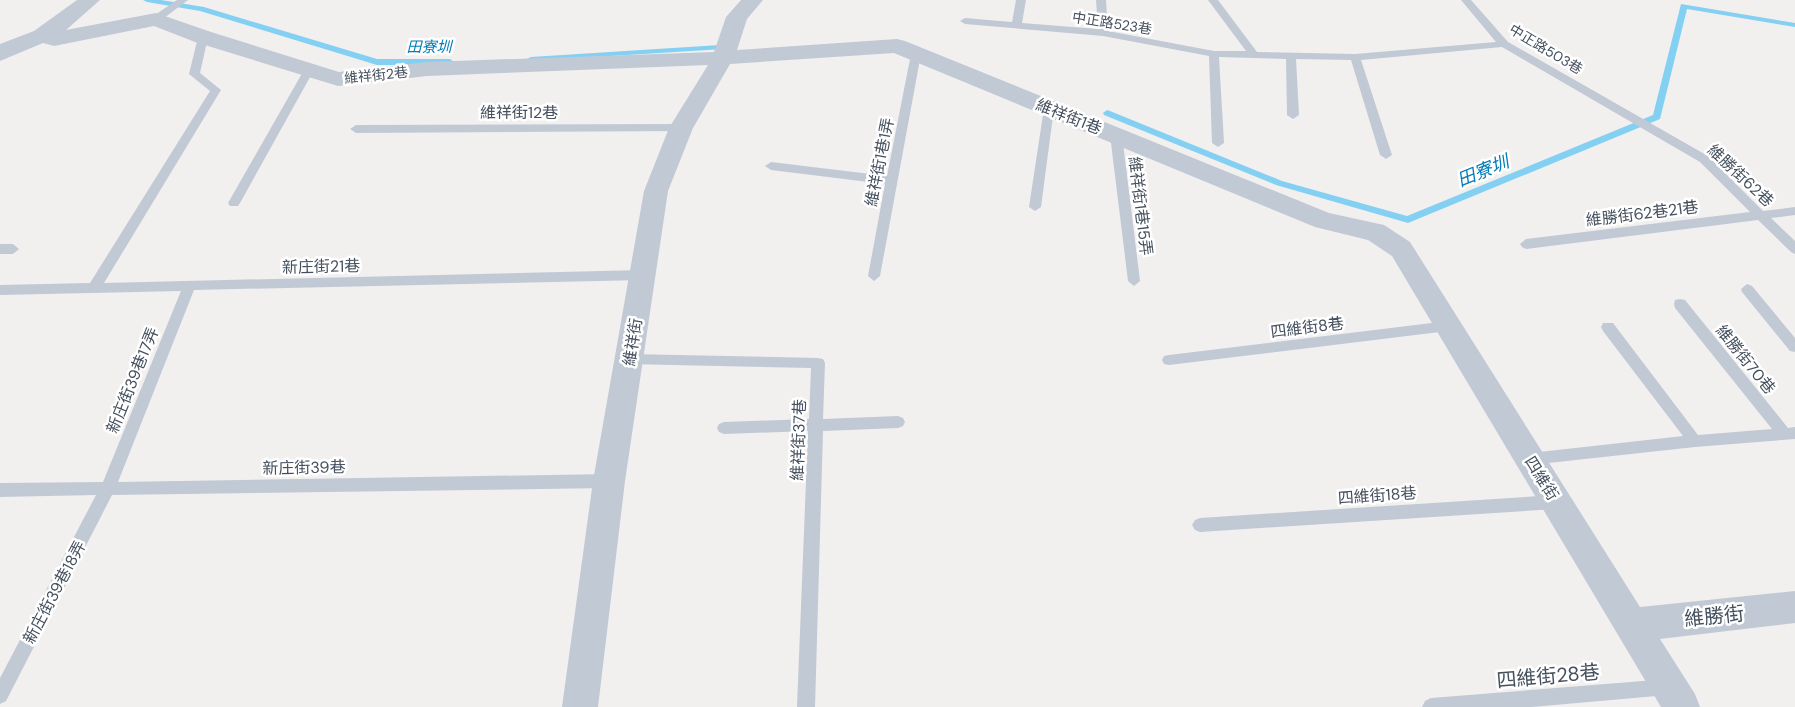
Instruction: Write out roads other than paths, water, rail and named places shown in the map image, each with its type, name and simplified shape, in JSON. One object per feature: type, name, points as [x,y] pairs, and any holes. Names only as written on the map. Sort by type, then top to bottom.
[{"type":"street","points":[[1,52],[50,31],[90,0]]},
{"type":"street","name":"維祥街","points":[[580,707],[609,481],[656,191],[681,128],[723,58],[737,17],[753,0]]},
{"type":"street","points":[[50,31],[54,39],[156,19]]},
{"type":"street","name":"維祥街2巷","points":[[156,19],[203,37],[339,79],[427,69],[723,58]]},
{"type":"street","name":"維祥街1巷","points":[[723,58],[897,46],[1324,221],[1376,232],[1401,249]]},
{"type":"street","name":"四維街","points":[[1401,249],[1676,697]]},
{"type":"street","name":"維勝街","points":[[1632,625],[1795,607]]},
{"type":"lane","points":[[156,19],[183,0]]},
{"type":"lane","points":[[1017,25],[1021,0]]},
{"type":"lane","points":[[1101,0],[1103,33]]},
{"type":"lane","points":[[1213,0],[1254,55]]},
{"type":"lane","name":"中正路503巷","points":[[1467,0],[1504,44],[1658,133]]},
{"type":"lane","name":"中正路523巷","points":[[965,21],[1103,33],[1214,54],[1355,57],[1504,44]]},
{"type":"lane","points":[[94,288],[216,90],[194,74],[203,37]]},
{"type":"lane","name":"維祥街1巷1弄","points":[[874,276],[916,54]]},
{"type":"lane","points":[[1214,54],[1218,143]]},
{"type":"lane","points":[[1291,55],[1293,115]]},
{"type":"lane","points":[[1355,57],[1386,155]]},
{"type":"lane","points":[[234,203],[309,70]]},
{"type":"lane","points":[[1035,207],[1049,108]]},
{"type":"lane","name":"維祥街12巷","points":[[356,129],[681,128]]},
{"type":"lane","name":"維勝街62巷","points":[[1658,133],[1704,159],[1795,249]]},
{"type":"lane","name":"維祥街1巷15弄","points":[[1116,135],[1134,281]]},
{"type":"lane","points":[[771,166],[892,181]]},
{"type":"lane","name":"維勝街62巷21巷","points":[[1526,244],[1795,211]]},
{"type":"lane","name":"新庄街21巷","points":[[0,290],[643,275]]},
{"type":"lane","name":"新庄街39巷17弄","points":[[108,488],[190,285]]},
{"type":"lane","points":[[1747,290],[1795,347]]},
{"type":"lane","name":"維勝街70巷","points":[[1680,304],[1790,434]]},
{"type":"lane","name":"四維街8巷","points":[[1169,360],[1448,326]]},
{"type":"lane","points":[[1608,327],[1695,441]]},
{"type":"lane","name":"維祥街37巷","points":[[629,359],[818,363],[806,707]]},
{"type":"lane","points":[[724,428],[898,422]]},
{"type":"lane","points":[[1530,459],[1695,441],[1790,434]]},
{"type":"lane","name":"新庄街39巷","points":[[0,490],[609,481]]},
{"type":"lane","name":"新庄街39巷18弄","points":[[0,695],[108,488]]},
{"type":"lane","name":"四維街18巷","points":[[1200,525],[1556,502]]},
{"type":"lane","name":"四維街28巷","points":[[1431,707],[1676,697]]},
{"type":"waterway","name":"田寮圳","points":[[147,0],[201,9],[377,62],[450,62]]},
{"type":"waterway","name":"田寮圳","points":[[1107,113],[1279,183],[1408,220],[1657,117],[1684,6],[1795,25]]},
{"type":"waterway","name":"田寮圳","points":[[531,59],[720,47]]}]
